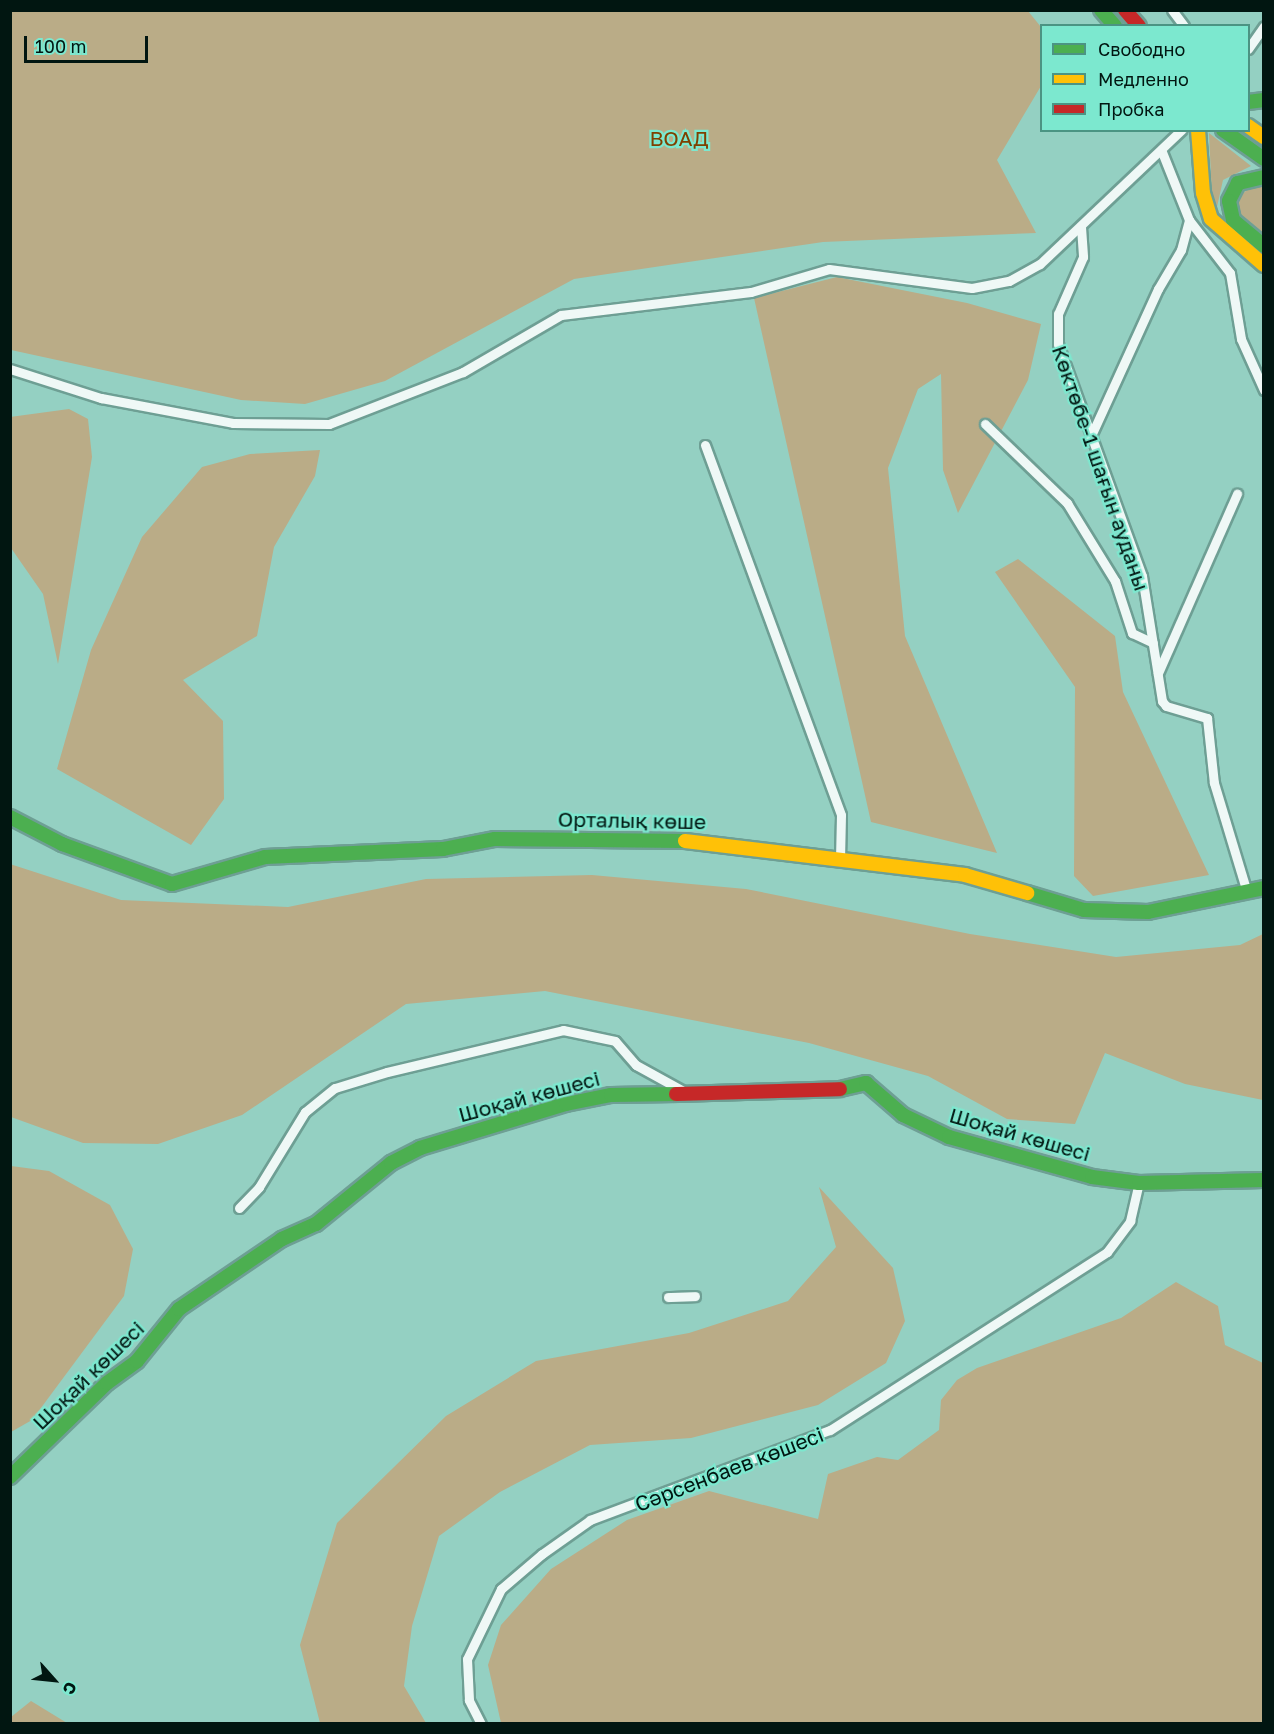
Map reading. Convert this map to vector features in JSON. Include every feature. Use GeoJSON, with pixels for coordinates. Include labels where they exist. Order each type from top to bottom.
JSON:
{"type":"FeatureCollection","features":[{"type":"Feature","properties":{"kind":"street"},"geometry":{"type":"LineString","coordinates":[[1101,10],[1113,24]]}},
{"type":"Feature","properties":{"kind":"street"},"geometry":{"type":"LineString","coordinates":[[1125,10],[1137,24]]}},
{"type":"Feature","properties":{"kind":"street"},"geometry":{"type":"LineString","coordinates":[[1172,10],[1182,24]]}},
{"type":"Feature","properties":{"kind":"street"},"geometry":{"type":"LineString","coordinates":[[1250,46],[1263,26]]}},
{"type":"Feature","properties":{"kind":"street"},"geometry":{"type":"LineString","coordinates":[[1250,127],[1263,137]]}},
{"type":"Feature","properties":{"kind":"street"},"geometry":{"type":"LineString","coordinates":[[10,369],[101,398],[233,423],[329,424],[463,372],[561,315],[751,292],[830,269],[972,288],[1009,281],[1040,264],[1162,152],[1179,132]]}},
{"type":"Feature","properties":{"kind":"street"},"geometry":{"type":"LineString","coordinates":[[1198,132],[1203,194],[1211,219],[1263,264]]}},
{"type":"Feature","properties":{"kind":"street"},"geometry":{"type":"LineString","coordinates":[[1226,132],[1263,159]]}},
{"type":"Feature","properties":{"kind":"street"},"geometry":{"type":"LineString","coordinates":[[1162,152],[1189,220],[1230,273],[1241,339],[1263,390]]}},
{"type":"Feature","properties":{"kind":"street"},"geometry":{"type":"LineString","coordinates":[[1263,177],[1238,183],[1229,201],[1233,219],[1263,246]]}},
{"type":"Feature","properties":{"kind":"street"},"geometry":{"type":"LineString","coordinates":[[1090,438],[1158,289],[1181,250],[1189,220]]}},
{"type":"Feature","properties":{"kind":"street","name":"Көктөбе-1 шағын ауданы"},"geometry":{"type":"LineString","coordinates":[[1081,227],[1083,256],[1056,328],[1090,438],[1142,576],[1158,674],[1166,706],[1206,718],[1214,783],[1247,892]]}},
{"type":"Feature","properties":{"kind":"street"},"geometry":{"type":"LineString","coordinates":[[985,424],[1067,503],[1115,581],[1132,633],[1153,643]]}},
{"type":"Feature","properties":{"kind":"street"},"geometry":{"type":"LineString","coordinates":[[705,446],[841,815],[840,859]]}},
{"type":"Feature","properties":{"kind":"street"},"geometry":{"type":"LineString","coordinates":[[1158,674],[1238,494]]}},
{"type":"Feature","properties":{"kind":"street","name":"Орталық көше"},"geometry":{"type":"LineString","coordinates":[[10,817],[62,844],[172,884],[264,857],[442,849],[495,839],[716,842],[965,875],[1084,910],[1148,912],[1263,888]]}},
{"type":"Feature","properties":{"kind":"street"},"geometry":{"type":"LineString","coordinates":[[239,1208],[259,1187],[305,1112],[335,1088],[363,1078],[563,1030],[615,1041],[636,1065],[687,1093]]}},
{"type":"Feature","properties":{"kind":"street","name":"Шоқай көшесі"},"geometry":{"type":"LineString","coordinates":[[10,1477],[106,1383],[137,1361],[179,1309],[282,1239],[316,1224],[391,1163],[420,1148],[566,1104],[611,1095],[827,1092],[866,1083],[903,1115],[949,1137],[1092,1177],[1139,1183],[1263,1180]]}},
{"type":"Feature","properties":{"kind":"street","name":"Сәрсенбаев көшесі"},"geometry":{"type":"LineString","coordinates":[[481,1724],[470,1700],[467,1659],[501,1589],[542,1554],[590,1520],[830,1430],[1107,1252],[1130,1221],[1139,1183]]}},
{"type":"Feature","properties":{"kind":"street"},"geometry":{"type":"LineString","coordinates":[[668,1297],[695,1296]]}},
{"type":"Feature","properties":{"kind":"green space","name":"ВОАД"},"geometry":{"type":"Polygon","coordinates":[[[11,11],[1028,11],[1040,26],[1040,88],[997,160],[1036,233],[823,242],[574,279],[385,381],[305,404],[241,400],[11,350],[11,11]]]}},
{"type":"Feature","properties":{"kind":"green space"},"geometry":{"type":"Polygon","coordinates":[[[1209,133],[1251,166],[1223,180],[1217,207],[1223,222],[1212,198],[1209,133]]]}},
{"type":"Feature","properties":{"kind":"green space"},"geometry":{"type":"Polygon","coordinates":[[[1254,185],[1263,185],[1263,239],[1242,221],[1237,210],[1239,196],[1254,185]]]}},
{"type":"Feature","properties":{"kind":"green space"},"geometry":{"type":"Polygon","coordinates":[[[837,277],[967,303],[1041,324],[1028,380],[958,513],[943,470],[941,374],[918,389],[888,468],[905,636],[997,853],[871,822],[754,298],[837,277]]]}},
{"type":"Feature","properties":{"kind":"green space"},"geometry":{"type":"Polygon","coordinates":[[[69,409],[88,419],[92,457],[58,664],[43,594],[11,548],[10,417],[69,409]]]}},
{"type":"Feature","properties":{"kind":"green space"},"geometry":{"type":"Polygon","coordinates":[[[320,450],[315,476],[274,547],[257,636],[183,680],[223,721],[224,799],[191,845],[57,769],[91,650],[142,537],[202,467],[250,454],[320,450]]]}},
{"type":"Feature","properties":{"kind":"green space"},"geometry":{"type":"Polygon","coordinates":[[[1018,559],[1115,636],[1123,692],[1209,875],[1093,896],[1074,876],[1075,687],[995,572],[1018,559]]]}},
{"type":"Feature","properties":{"kind":"green space"},"geometry":{"type":"Polygon","coordinates":[[[10,864],[121,900],[288,907],[426,879],[592,875],[746,889],[970,934],[1116,957],[1240,945],[1263,934],[1263,1100],[1185,1084],[1105,1053],[1075,1124],[1007,1119],[928,1076],[809,1043],[545,991],[406,1004],[242,1115],[158,1144],[83,1143],[11,1117],[10,864]]]}},
{"type":"Feature","properties":{"kind":"green space"},"geometry":{"type":"Polygon","coordinates":[[[11,1166],[49,1171],[110,1205],[133,1249],[124,1296],[32,1420],[11,1432],[11,1166]]]}},
{"type":"Feature","properties":{"kind":"green space"},"geometry":{"type":"Polygon","coordinates":[[[819,1187],[893,1268],[905,1321],[886,1363],[818,1405],[691,1438],[590,1445],[500,1492],[439,1536],[412,1626],[404,1686],[426,1723],[320,1723],[300,1645],[337,1523],[446,1416],[536,1361],[689,1333],[788,1301],[836,1247],[819,1187]]]}},
{"type":"Feature","properties":{"kind":"green space"},"geometry":{"type":"Polygon","coordinates":[[[1176,1282],[1218,1306],[1225,1345],[1263,1363],[1263,1723],[501,1723],[488,1665],[501,1625],[551,1569],[627,1520],[709,1491],[818,1519],[828,1474],[877,1457],[898,1460],[939,1430],[941,1400],[957,1380],[977,1368],[1121,1318],[1176,1282]]]}},
{"type":"Feature","properties":{"kind":"green space"},"geometry":{"type":"Polygon","coordinates":[[[31,1701],[67,1723],[11,1723],[11,1717],[31,1701]]]}},
{"type":"Feature","properties":{"kind":"traffic: fast"},"geometry":{"type":"LineString","coordinates":[[1101,10],[1113,24]]}},
{"type":"Feature","properties":{"kind":"traffic: fast"},"geometry":{"type":"LineString","coordinates":[[1250,102],[1264,100]]}},
{"type":"Feature","properties":{"kind":"traffic: fast"},"geometry":{"type":"LineString","coordinates":[[1226,132],[1264,159]]}},
{"type":"Feature","properties":{"kind":"traffic: fast"},"geometry":{"type":"LineString","coordinates":[[1264,177],[1238,183],[1229,201],[1233,220],[1264,246]]}},
{"type":"Feature","properties":{"kind":"traffic: fast"},"geometry":{"type":"LineString","coordinates":[[10,817],[62,844],[172,884],[265,857],[443,849],[495,839],[685,841]]}},
{"type":"Feature","properties":{"kind":"traffic: fast"},"geometry":{"type":"LineString","coordinates":[[1027,893],[1084,910],[1148,912],[1264,888]]}},
{"type":"Feature","properties":{"kind":"traffic: fast"},"geometry":{"type":"LineString","coordinates":[[840,1089],[866,1083],[903,1115],[949,1137],[1092,1177],[1139,1183],[1264,1180]]}},
{"type":"Feature","properties":{"kind":"traffic: fast"},"geometry":{"type":"LineString","coordinates":[[10,1477],[107,1383],[137,1361],[179,1309],[282,1239],[316,1224],[391,1163],[420,1148],[566,1104],[611,1095],[676,1094]]}},
{"type":"Feature","properties":{"kind":"traffic: slow"},"geometry":{"type":"LineString","coordinates":[[1250,127],[1264,137]]}},
{"type":"Feature","properties":{"kind":"traffic: slow"},"geometry":{"type":"LineString","coordinates":[[1198,132],[1203,193],[1211,219],[1264,265]]}},
{"type":"Feature","properties":{"kind":"traffic: slow"},"geometry":{"type":"LineString","coordinates":[[685,841],[965,875],[1027,893]]}},
{"type":"Feature","properties":{"kind":"traffic: jam"},"geometry":{"type":"LineString","coordinates":[[1125,10],[1137,24]]}},
{"type":"Feature","properties":{"kind":"traffic: jam"},"geometry":{"type":"LineString","coordinates":[[676,1094],[840,1089]]}}]}
